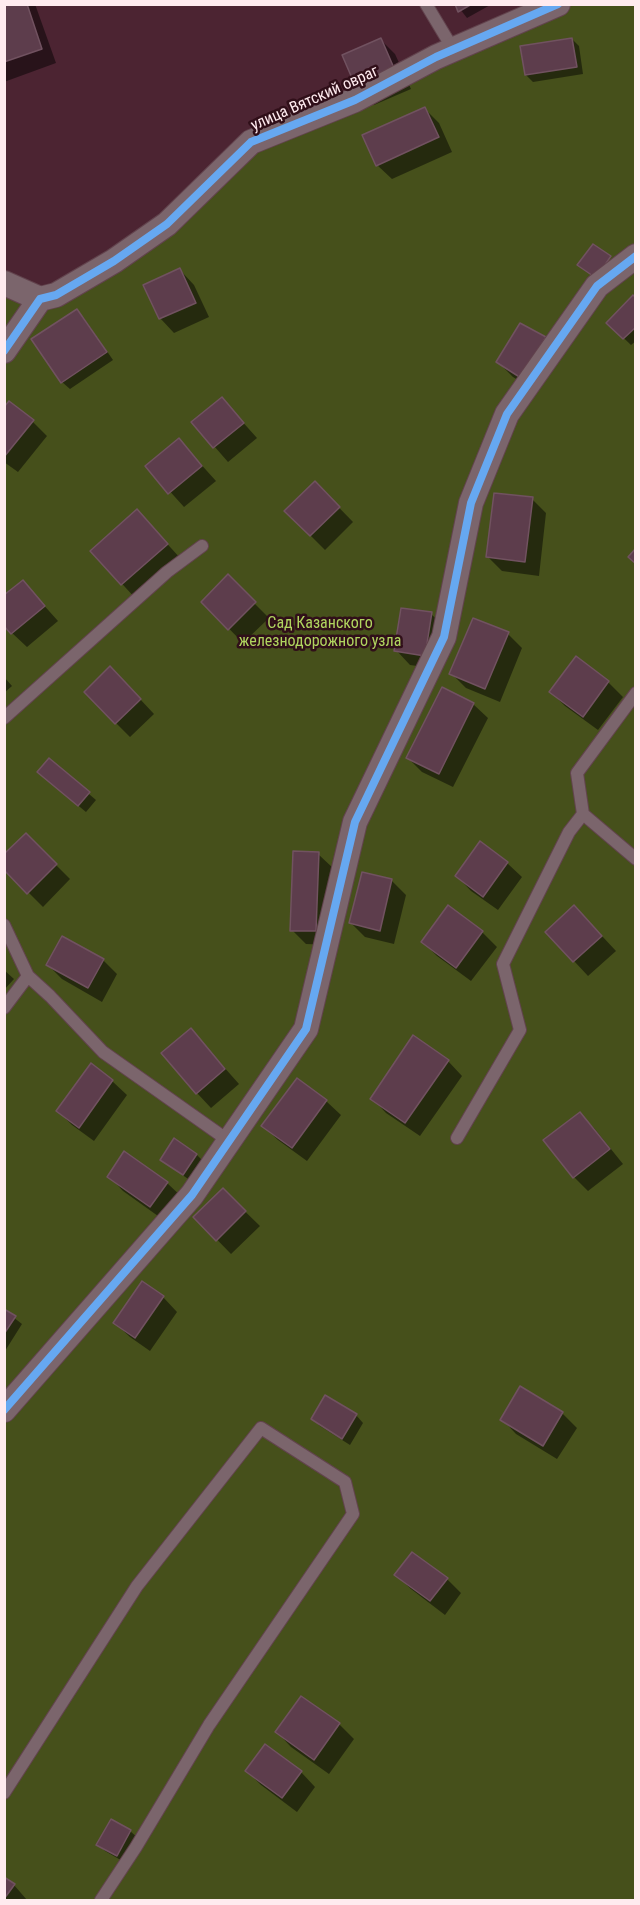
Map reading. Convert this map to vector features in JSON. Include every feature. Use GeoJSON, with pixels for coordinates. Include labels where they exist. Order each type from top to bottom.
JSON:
{"type":"FeatureCollection","features":[{"type":"Feature","properties":{"kind":"street","name":"улица Вятский овраг"},"geometry":{"type":"LineString","coordinates":[[40,299],[56,295],[114,261],[167,224],[251,142],[355,100],[453,49],[558,4]]}},
{"type":"Feature","properties":{"kind":"street"},"geometry":{"type":"LineString","coordinates":[[4,1410],[192,1195],[306,1029],[355,822],[444,638],[471,503],[507,414],[597,285],[636,256]]}},
{"type":"Feature","properties":{"kind":"street"},"geometry":{"type":"LineString","coordinates":[[4,283],[40,299],[4,351]]}},
{"type":"Feature","properties":{"kind":"lane"},"geometry":{"type":"LineString","coordinates":[[426,4],[453,49]]}},
{"type":"Feature","properties":{"kind":"lane"},"geometry":{"type":"LineString","coordinates":[[4,718],[167,572],[201,546]]}},
{"type":"Feature","properties":{"kind":"lane"},"geometry":{"type":"LineString","coordinates":[[636,693],[577,773],[583,814],[636,859]]}},
{"type":"Feature","properties":{"kind":"lane"},"geometry":{"type":"LineString","coordinates":[[457,1138],[520,1030],[503,964],[569,832],[583,814]]}},
{"type":"Feature","properties":{"kind":"lane"},"geometry":{"type":"LineString","coordinates":[[4,925],[28,976],[103,1052],[229,1141]]}},
{"type":"Feature","properties":{"kind":"lane"},"geometry":{"type":"LineString","coordinates":[[4,1008],[28,976]]}},
{"type":"Feature","properties":{"kind":"lane"},"geometry":{"type":"LineString","coordinates":[[4,1793],[137,1586],[261,1428],[345,1482],[353,1515],[209,1725],[136,1847],[101,1900]]}},
{"type":"Feature","properties":{"kind":"green space","name":"Сад Казанского железнодорожного узла"},"geometry":{"type":"Polygon","coordinates":[[[558,5],[635,5],[635,1900],[5,1900],[4,274],[57,295],[114,261],[251,142],[558,5]]]}},
{"type":"Feature","properties":{"kind":"building"},"geometry":{"type":"Polygon","coordinates":[[[4,4],[27,4],[42,49],[4,62],[4,4]]]}},
{"type":"Feature","properties":{"kind":"building"},"geometry":{"type":"Polygon","coordinates":[[[455,4],[472,4],[458,12],[455,4]]]}},
{"type":"Feature","properties":{"kind":"building"},"geometry":{"type":"Polygon","coordinates":[[[381,38],[397,75],[358,92],[342,55],[381,38]]]}},
{"type":"Feature","properties":{"kind":"building"},"geometry":{"type":"Polygon","coordinates":[[[572,38],[577,67],[525,75],[520,46],[572,38]]]}},
{"type":"Feature","properties":{"kind":"building"},"geometry":{"type":"Polygon","coordinates":[[[425,107],[439,137],[376,166],[362,135],[425,107]]]}},
{"type":"Feature","properties":{"kind":"building"},"geometry":{"type":"Polygon","coordinates":[[[593,244],[611,256],[596,278],[577,265],[593,244]]]}},
{"type":"Feature","properties":{"kind":"building"},"geometry":{"type":"Polygon","coordinates":[[[180,268],[196,303],[159,319],[143,285],[180,268]]]}},
{"type":"Feature","properties":{"kind":"building"},"geometry":{"type":"Polygon","coordinates":[[[633,295],[636,298],[636,327],[623,339],[606,323],[633,295]]]}},
{"type":"Feature","properties":{"kind":"building"},"geometry":{"type":"Polygon","coordinates":[[[77,309],[107,352],[61,383],[31,339],[77,309]]]}},
{"type":"Feature","properties":{"kind":"building"},"geometry":{"type":"Polygon","coordinates":[[[520,323],[546,337],[521,378],[496,362],[520,323]]]}},
{"type":"Feature","properties":{"kind":"building"},"geometry":{"type":"Polygon","coordinates":[[[222,397],[244,423],[213,448],[191,422],[222,397]]]}},
{"type":"Feature","properties":{"kind":"building"},"geometry":{"type":"Polygon","coordinates":[[[9,401],[34,420],[4,457],[4,407],[9,401]]]}},
{"type":"Feature","properties":{"kind":"building"},"geometry":{"type":"Polygon","coordinates":[[[179,438],[202,466],[168,494],[145,466],[179,438]]]}},
{"type":"Feature","properties":{"kind":"building"},"geometry":{"type":"Polygon","coordinates":[[[315,481],[340,507],[310,536],[284,511],[315,481]]]}},
{"type":"Feature","properties":{"kind":"building"},"geometry":{"type":"Polygon","coordinates":[[[494,493],[533,497],[525,562],[486,557],[494,493]]]}},
{"type":"Feature","properties":{"kind":"building"},"geometry":{"type":"Polygon","coordinates":[[[137,509],[168,544],[121,585],[90,551],[137,509]]]}},
{"type":"Feature","properties":{"kind":"building"},"geometry":{"type":"Polygon","coordinates":[[[636,548],[636,564],[628,557],[636,548]]]}},
{"type":"Feature","properties":{"kind":"building"},"geometry":{"type":"Polygon","coordinates":[[[228,574],[256,602],[228,630],[201,602],[228,574]]]}},
{"type":"Feature","properties":{"kind":"building"},"geometry":{"type":"Polygon","coordinates":[[[23,580],[45,606],[11,634],[4,626],[4,595],[23,580]]]}},
{"type":"Feature","properties":{"kind":"building"},"geometry":{"type":"Polygon","coordinates":[[[401,608],[432,612],[425,656],[394,651],[401,608]]]}},
{"type":"Feature","properties":{"kind":"building"},"geometry":{"type":"Polygon","coordinates":[[[473,618],[509,632],[485,689],[449,674],[473,618]]]}},
{"type":"Feature","properties":{"kind":"building"},"geometry":{"type":"Polygon","coordinates":[[[576,656],[609,681],[583,717],[549,692],[576,656]]]}},
{"type":"Feature","properties":{"kind":"building"},"geometry":{"type":"Polygon","coordinates":[[[110,666],[141,699],[115,724],[84,692],[110,666]]]}},
{"type":"Feature","properties":{"kind":"building"},"geometry":{"type":"Polygon","coordinates":[[[442,687],[474,703],[439,774],[406,758],[442,687]]]}},
{"type":"Feature","properties":{"kind":"building"},"geometry":{"type":"Polygon","coordinates":[[[49,758],[90,792],[78,806],[37,772],[49,758]]]}},
{"type":"Feature","properties":{"kind":"building"},"geometry":{"type":"Polygon","coordinates":[[[26,833],[57,864],[27,894],[4,870],[4,854],[26,833]]]}},
{"type":"Feature","properties":{"kind":"building"},"geometry":{"type":"Polygon","coordinates":[[[480,841],[508,862],[483,897],[455,876],[480,841]]]}},
{"type":"Feature","properties":{"kind":"building"},"geometry":{"type":"Polygon","coordinates":[[[293,851],[319,852],[316,931],[290,931],[293,851]]]}},
{"type":"Feature","properties":{"kind":"building"},"geometry":{"type":"Polygon","coordinates":[[[362,872],[392,879],[380,931],[349,923],[362,872]]]}},
{"type":"Feature","properties":{"kind":"building"},"geometry":{"type":"Polygon","coordinates":[[[448,905],[483,931],[456,968],[421,942],[448,905]]]}},
{"type":"Feature","properties":{"kind":"building"},"geometry":{"type":"Polygon","coordinates":[[[574,905],[602,936],[573,962],[545,932],[574,905]]]}},
{"type":"Feature","properties":{"kind":"building"},"geometry":{"type":"Polygon","coordinates":[[[62,936],[104,959],[88,988],[46,965],[62,936]]]}},
{"type":"Feature","properties":{"kind":"building"},"geometry":{"type":"Polygon","coordinates":[[[191,1028],[225,1069],[196,1094],[161,1053],[191,1028]]]}},
{"type":"Feature","properties":{"kind":"building"},"geometry":{"type":"Polygon","coordinates":[[[413,1035],[449,1060],[405,1123],[370,1099],[413,1035]]]}},
{"type":"Feature","properties":{"kind":"building"},"geometry":{"type":"Polygon","coordinates":[[[91,1063],[113,1080],[79,1128],[56,1111],[91,1063]]]}},
{"type":"Feature","properties":{"kind":"building"},"geometry":{"type":"Polygon","coordinates":[[[297,1078],[327,1100],[292,1148],[261,1126],[297,1078]]]}},
{"type":"Feature","properties":{"kind":"building"},"geometry":{"type":"Polygon","coordinates":[[[580,1112],[610,1149],[573,1178],[543,1140],[580,1112]]]}},
{"type":"Feature","properties":{"kind":"building"},"geometry":{"type":"Polygon","coordinates":[[[174,1138],[197,1154],[183,1175],[160,1160],[174,1138]]]}},
{"type":"Feature","properties":{"kind":"building"},"geometry":{"type":"Polygon","coordinates":[[[124,1151],[168,1182],[150,1207],[107,1177],[124,1151]]]}},
{"type":"Feature","properties":{"kind":"building"},"geometry":{"type":"Polygon","coordinates":[[[223,1188],[246,1211],[216,1241],[193,1217],[223,1188]]]}},
{"type":"Feature","properties":{"kind":"building"},"geometry":{"type":"Polygon","coordinates":[[[142,1281],[164,1296],[135,1338],[113,1323],[142,1281]]]}},
{"type":"Feature","properties":{"kind":"building"},"geometry":{"type":"Polygon","coordinates":[[[4,1309],[16,1316],[4,1334],[4,1309]]]}},
{"type":"Feature","properties":{"kind":"building"},"geometry":{"type":"Polygon","coordinates":[[[520,1386],[563,1412],[543,1446],[500,1420],[520,1386]]]}},
{"type":"Feature","properties":{"kind":"building"},"geometry":{"type":"Polygon","coordinates":[[[325,1395],[357,1414],[342,1439],[311,1419],[325,1395]]]}},
{"type":"Feature","properties":{"kind":"building"},"geometry":{"type":"Polygon","coordinates":[[[412,1552],[448,1578],[430,1601],[394,1575],[412,1552]]]}},
{"type":"Feature","properties":{"kind":"building"},"geometry":{"type":"Polygon","coordinates":[[[301,1696],[340,1723],[314,1760],[275,1732],[301,1696]]]}},
{"type":"Feature","properties":{"kind":"building"},"geometry":{"type":"Polygon","coordinates":[[[265,1744],[302,1771],[282,1798],[245,1771],[265,1744]]]}},
{"type":"Feature","properties":{"kind":"building"},"geometry":{"type":"Polygon","coordinates":[[[111,1819],[131,1830],[117,1856],[96,1845],[111,1819]]]}},
{"type":"Feature","properties":{"kind":"building"},"geometry":{"type":"Polygon","coordinates":[[[4,1877],[15,1884],[4,1899],[4,1877]]]}},
{"type":"Feature","properties":{"kind":"cycle path"},"geometry":{"type":"LineString","coordinates":[[4,351],[40,299],[56,295],[114,261],[167,224],[251,142],[355,100],[436,57],[558,4]]}},
{"type":"Feature","properties":{"kind":"cycle path"},"geometry":{"type":"LineString","coordinates":[[4,1410],[192,1195],[306,1029],[355,822],[444,637],[471,503],[507,414],[597,286],[636,256]]}}]}
